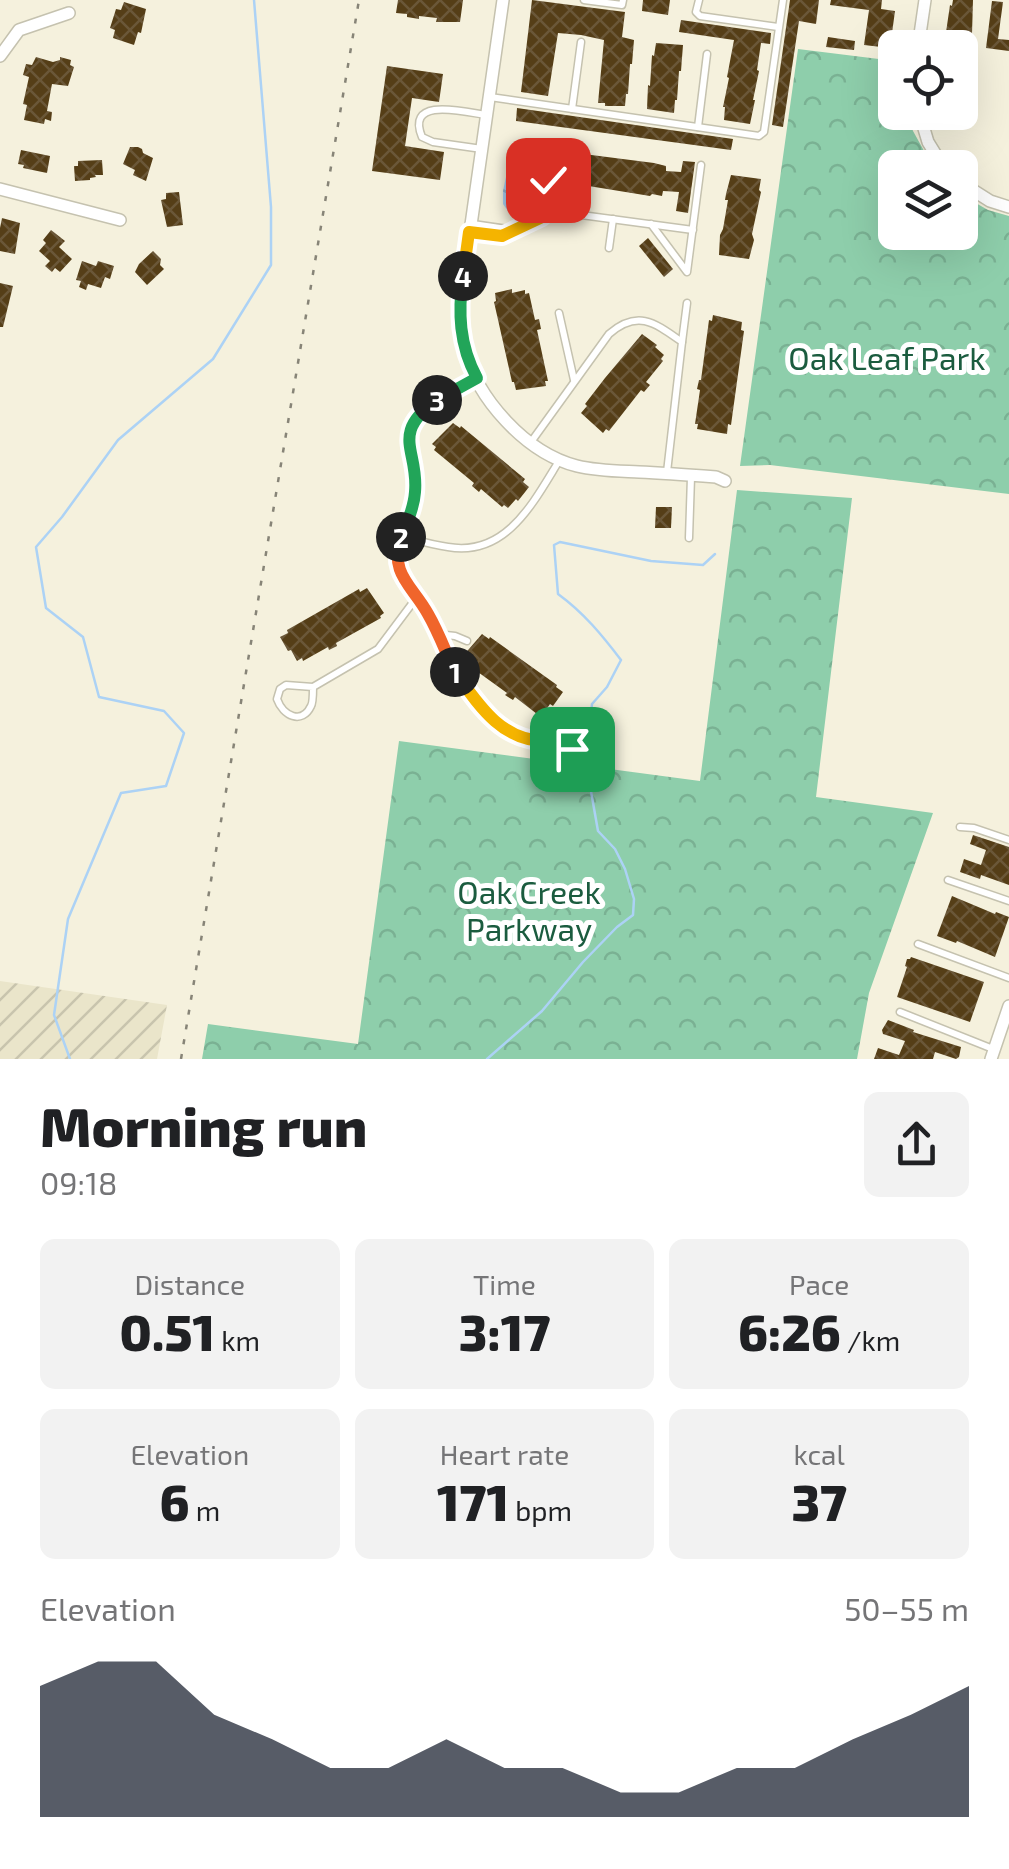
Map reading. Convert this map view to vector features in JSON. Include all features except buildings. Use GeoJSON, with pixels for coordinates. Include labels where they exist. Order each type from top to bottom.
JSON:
{"type":"FeatureCollection","features":[{"type":"Feature","properties":{"kind":"street"},"geometry":{"type":"LineString","coordinates":[[503,0],[460,302],[464,348],[477,378],[505,419],[530,443],[560,460],[588,468],[716,477],[725,481]]}},
{"type":"Feature","properties":{"kind":"street"},"geometry":{"type":"LineString","coordinates":[[921,30],[925,0]]}},
{"type":"Feature","properties":{"kind":"street"},"geometry":{"type":"LineString","coordinates":[[0,56],[19,30],[70,14]]}},
{"type":"Feature","properties":{"kind":"street"},"geometry":{"type":"LineString","coordinates":[[0,189],[120,220]]}},
{"type":"Feature","properties":{"kind":"street"},"geometry":{"type":"LineString","coordinates":[[978,193],[1009,206]]}},
{"type":"Feature","properties":{"kind":"street"},"geometry":{"type":"LineString","coordinates":[[992,1054],[1008,1009]]}},
{"type":"Feature","properties":{"kind":"lane"},"geometry":{"type":"LineString","coordinates":[[585,0],[622,5],[623,0]]}},
{"type":"Feature","properties":{"kind":"lane"},"geometry":{"type":"LineString","coordinates":[[698,0],[696,12],[700,16],[778,27]]}},
{"type":"Feature","properties":{"kind":"lane"},"geometry":{"type":"LineString","coordinates":[[490,97],[758,136],[764,132],[782,0]]}},
{"type":"Feature","properties":{"kind":"lane"},"geometry":{"type":"LineString","coordinates":[[572,109],[581,42]]}},
{"type":"Feature","properties":{"kind":"lane"},"geometry":{"type":"LineString","coordinates":[[698,128],[707,54]]}},
{"type":"Feature","properties":{"kind":"lane"},"geometry":{"type":"LineString","coordinates":[[482,149],[432,142],[422,137],[418,128],[420,117],[428,110],[487,116]]}},
{"type":"Feature","properties":{"kind":"lane"},"geometry":{"type":"LineString","coordinates":[[652,224],[687,272],[701,165]]}},
{"type":"Feature","properties":{"kind":"lane"},"geometry":{"type":"LineString","coordinates":[[542,217],[548,180]]}},
{"type":"Feature","properties":{"kind":"lane"},"geometry":{"type":"LineString","coordinates":[[470,227],[516,231],[558,212],[693,230]]}},
{"type":"Feature","properties":{"kind":"lane"},"geometry":{"type":"LineString","coordinates":[[609,248],[613,219]]}},
{"type":"Feature","properties":{"kind":"lane"},"geometry":{"type":"LineString","coordinates":[[667,474],[687,303]]}},
{"type":"Feature","properties":{"kind":"lane"},"geometry":{"type":"LineString","coordinates":[[559,313],[574,382]]}},
{"type":"Feature","properties":{"kind":"lane"},"geometry":{"type":"LineString","coordinates":[[530,443],[619,325],[630,320],[656,323],[682,342]]}},
{"type":"Feature","properties":{"kind":"lane"},"geometry":{"type":"LineString","coordinates":[[477,378],[429,406],[410,431],[408,448],[416,494],[396,558],[400,574],[428,614],[454,670],[492,720],[533,741],[545,741],[557,752],[572,749],[579,732],[571,721],[556,719],[547,726],[545,741]]}},
{"type":"Feature","properties":{"kind":"lane"},"geometry":{"type":"LineString","coordinates":[[401,536],[448,548],[491,544],[530,507],[560,460]]}},
{"type":"Feature","properties":{"kind":"lane"},"geometry":{"type":"LineString","coordinates":[[689,538],[691,475]]}},
{"type":"Feature","properties":{"kind":"lane"},"geometry":{"type":"LineString","coordinates":[[313,687],[312,706],[303,714],[294,716],[282,710],[277,698],[280,689],[293,684],[313,687],[378,649],[416,598]]}},
{"type":"Feature","properties":{"kind":"lane"},"geometry":{"type":"LineString","coordinates":[[438,634],[467,641]]}},
{"type":"Feature","properties":{"kind":"lane"},"geometry":{"type":"LineString","coordinates":[[960,827],[1009,840]]}},
{"type":"Feature","properties":{"kind":"lane"},"geometry":{"type":"LineString","coordinates":[[948,880],[1009,901]]}},
{"type":"Feature","properties":{"kind":"lane"},"geometry":{"type":"LineString","coordinates":[[918,944],[1009,978]]}},
{"type":"Feature","properties":{"kind":"lane"},"geometry":{"type":"LineString","coordinates":[[900,1012],[992,1054]]}},
{"type":"Feature","properties":{"kind":"shaded area"},"geometry":{"type":"Polygon","coordinates":[[[0,981],[167,1005],[157,1059],[0,1059],[0,981]]]}},
{"type":"Feature","properties":{"kind":"green space","name":"Oak Leaf Park"},"geometry":{"type":"Polygon","coordinates":[[[798,49],[878,59],[878,130],[913,130],[924,150],[878,150],[878,250],[978,250],[978,204],[1009,216],[1009,494],[770,465],[740,466],[798,49]]]}},
{"type":"Feature","properties":{"kind":"green space","name":"Oak Creek Parkway"},"geometry":{"type":"Polygon","coordinates":[[[737,490],[852,498],[816,797],[933,813],[869,993],[857,1059],[202,1059],[208,1024],[358,1044],[399,741],[700,781],[737,490]]]}},
{"type":"Feature","properties":{"kind":"water"},"geometry":{"type":"Polygon","coordinates":[[[524,145],[537,148],[530,195],[518,211],[508,211],[503,204],[503,191],[511,153],[524,145]]]}},
{"type":"Feature","properties":{"kind":"waterway"},"geometry":{"type":"LineString","coordinates":[[70,1059],[54,1015],[68,919],[121,793],[166,786],[184,733],[164,711],[99,697],[83,637],[46,608],[36,547],[118,440],[213,359],[271,265],[271,207],[254,0]]}},
{"type":"Feature","properties":{"kind":"waterway"},"geometry":{"type":"LineString","coordinates":[[487,1059],[542,1011],[583,962],[633,915],[634,899],[625,869],[615,849],[598,831],[589,780],[591,763],[599,749],[592,742],[592,704],[607,687],[621,660],[592,625],[558,594],[554,545],[560,542],[651,561],[703,565],[715,554]]}},
{"type":"Feature","properties":{"kind":"railway"},"geometry":{"type":"LineString","coordinates":[[181,1059],[359,0]]}},
{"type":"Feature","properties":{"kind":"route"},"geometry":{"type":"LineString","coordinates":[[548,180],[542,217],[502,236],[469,232],[460,325],[464,348],[477,378],[429,406],[410,431],[408,448],[416,494],[396,558],[400,574],[428,614],[454,670],[478,705],[500,727],[533,741],[545,741],[557,752],[572,749]]}}]}
